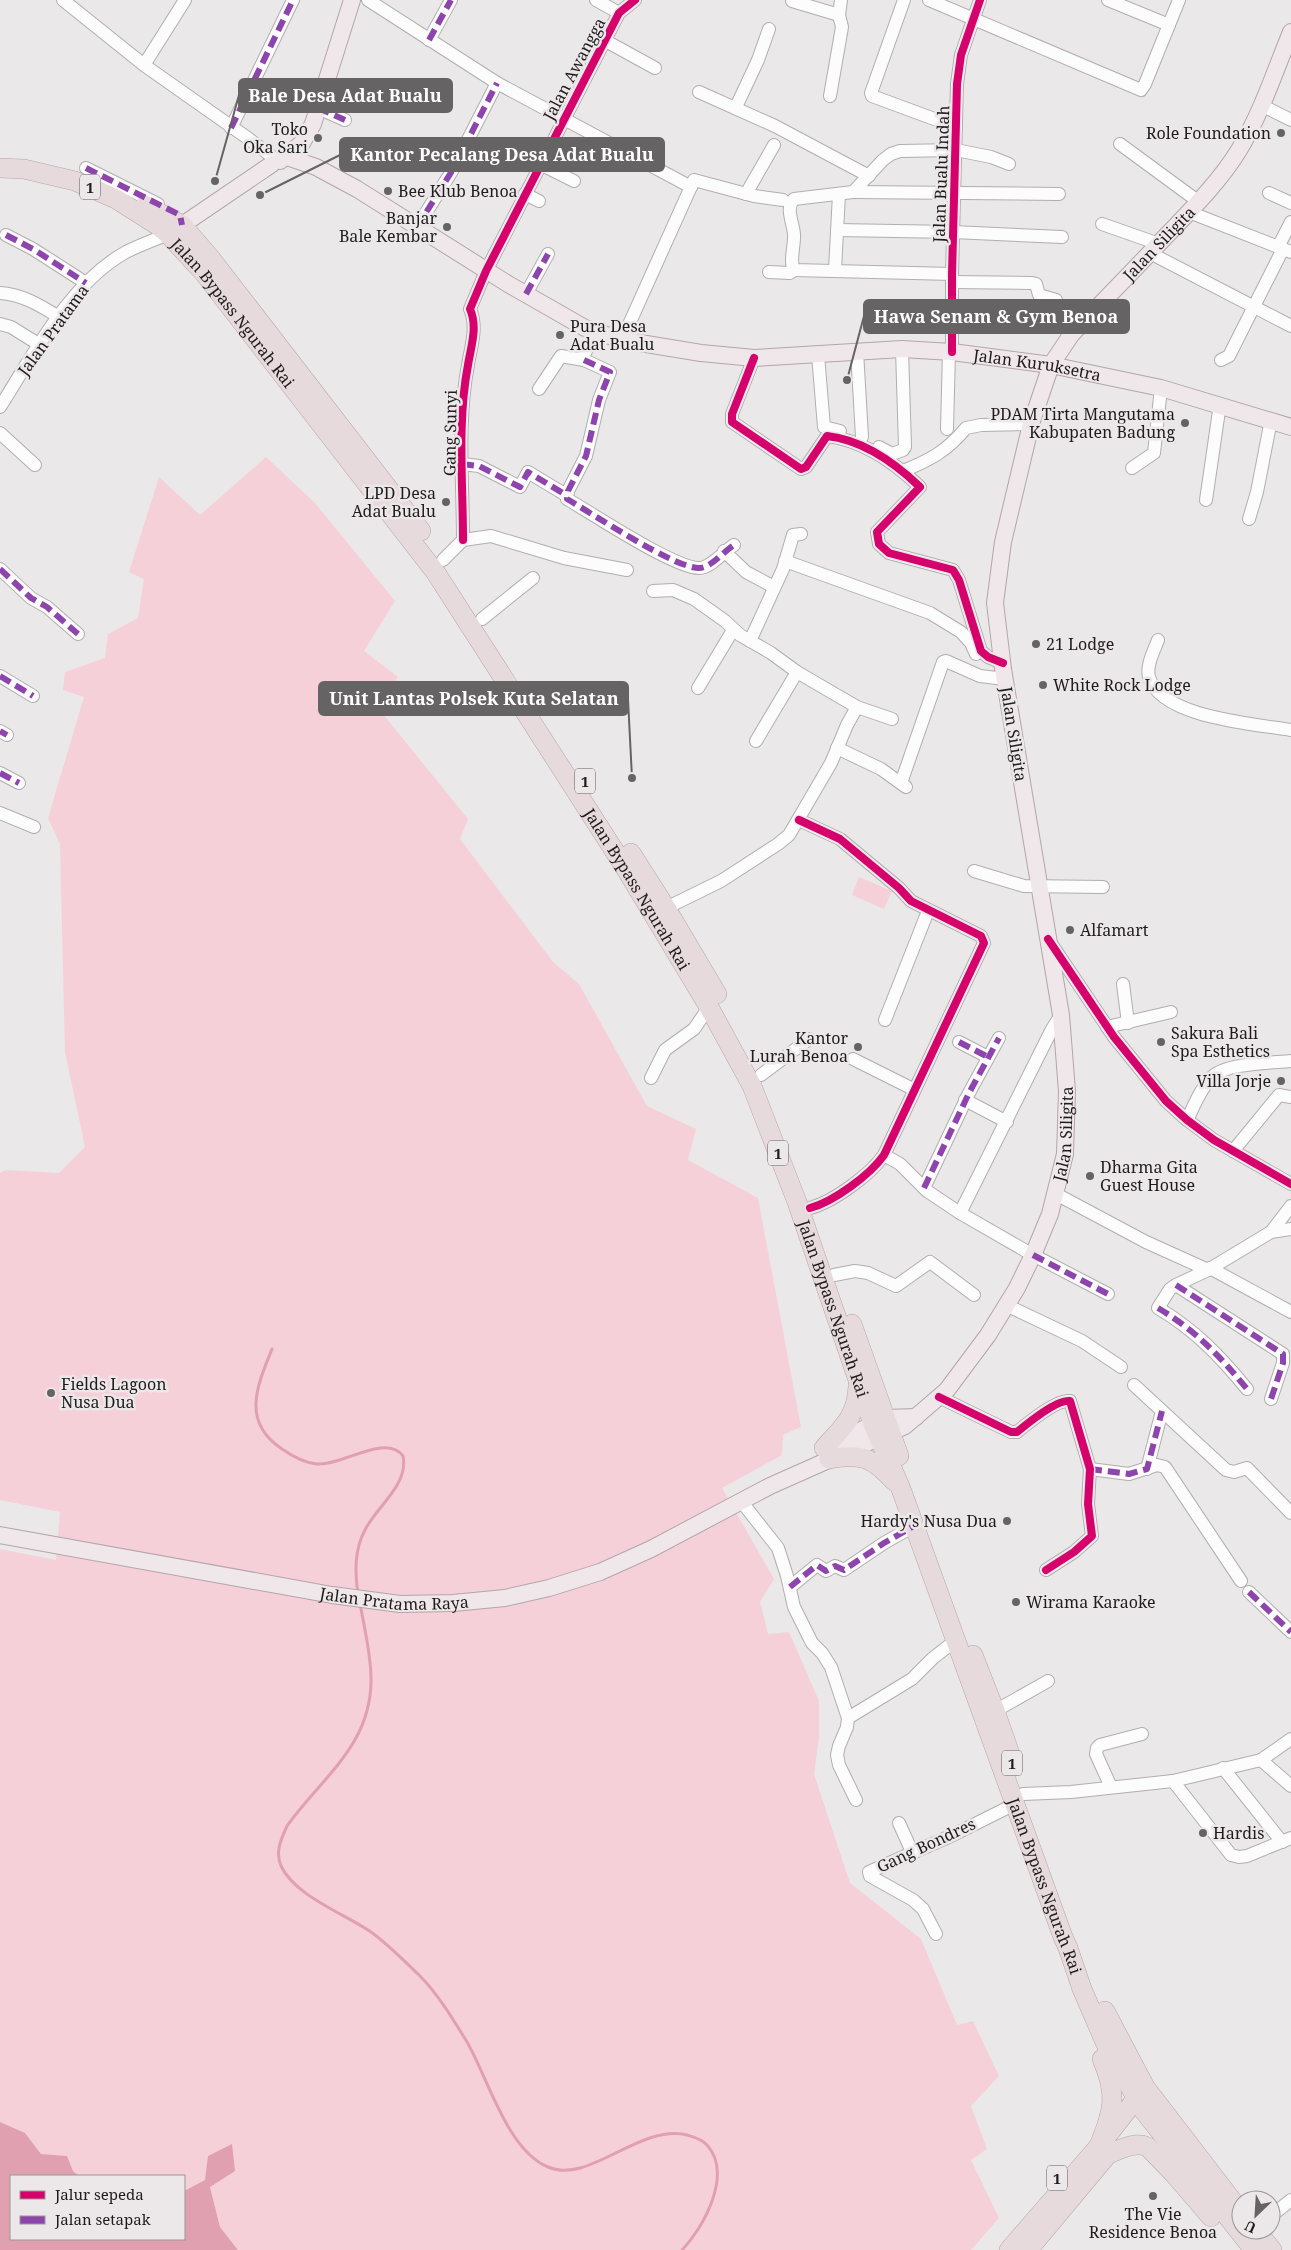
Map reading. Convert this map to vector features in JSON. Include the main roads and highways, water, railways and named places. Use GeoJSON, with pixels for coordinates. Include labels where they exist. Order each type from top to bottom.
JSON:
{"type":"FeatureCollection","features":[{"type":"Feature","properties":{"kind":"highway","name":"1"},"geometry":{"type":"LineString","coordinates":[[0,161],[13,161],[76,172],[158,211],[175,229]]}},
{"type":"Feature","properties":{"kind":"highway","name":"1"},"geometry":{"type":"LineString","coordinates":[[0,168],[24,170],[75,180],[116,199],[157,224],[175,229]]}},
{"type":"Feature","properties":{"kind":"highway","name":"Jalan Bypass Ngurah Rai"},"geometry":{"type":"LineString","coordinates":[[175,229],[204,273],[358,461],[443,560],[666,908],[720,1001],[760,1076],[810,1208],[834,1275],[901,1489],[955,1641],[1024,1798],[1062,1937],[1068,1948],[1082,1989],[1108,2049],[1254,2250]]}},
{"type":"Feature","properties":{"kind":"highway","name":"Jalan Bypass Ngurah Rai"},"geometry":{"type":"LineString","coordinates":[[358,461],[436,573],[626,869],[709,1006],[752,1086],[797,1202],[858,1381],[882,1428],[996,1710],[1024,1798],[1090,1980],[1145,2100],[1231,2200]]}},
{"type":"Feature","properties":{"kind":"highway"},"geometry":{"type":"LineString","coordinates":[[858,1381],[856,1408],[827,1454],[865,1458],[880,1465],[901,1489]]}},
{"type":"Feature","properties":{"kind":"highway","name":"1"},"geometry":{"type":"LineString","coordinates":[[1062,1937],[1063,1950],[1073,1992],[1111,2080],[1113,2100],[1104,2150]]}},
{"type":"Feature","properties":{"kind":"highway","name":"1"},"geometry":{"type":"LineString","coordinates":[[994,2250],[1084,2147],[1099,2128],[1113,2100]]}},
{"type":"Feature","properties":{"kind":"highway","name":"1"},"geometry":{"type":"LineString","coordinates":[[1009,2250],[1051,2211],[1145,2100]]}},
{"type":"Feature","properties":{"kind":"highway","name":"1"},"geometry":{"type":"LineString","coordinates":[[1104,2150],[1130,2145],[1143,2145],[1159,2158],[1244,2250]]}},
{"type":"Feature","properties":{"kind":"highway","name":"1"},"geometry":{"type":"LineString","coordinates":[[1042,2250],[1116,2162],[1126,2156],[1138,2153],[1159,2158]]}},
{"type":"Feature","properties":{"kind":"highway","name":"1"},"geometry":{"type":"LineString","coordinates":[[994,2250],[1051,2211]]}},
{"type":"Feature","properties":{"kind":"highway","name":"1"},"geometry":{"type":"LineString","coordinates":[[1028,2250],[1051,2211]]}},
{"type":"Feature","properties":{"kind":"highway","name":"1"},"geometry":{"type":"LineString","coordinates":[[1035,2250],[1051,2211]]}},
{"type":"Feature","properties":{"kind":"highway"},"geometry":{"type":"LineString","coordinates":[[1264,2240],[1272,2250]]}},
{"type":"Feature","properties":{"kind":"main road"},"geometry":{"type":"LineString","coordinates":[[175,229],[302,143],[318,108],[352,0]]}},
{"type":"Feature","properties":{"kind":"main road","name":"Jalan Siligita"},"geometry":{"type":"LineString","coordinates":[[882,1428],[905,1426],[939,1397],[971,1360],[1006,1305],[1043,1235],[1056,1194],[1065,1154],[1066,1091],[1061,1016],[1003,670],[995,603],[1012,499],[1031,424],[1051,365],[1071,335],[1214,185],[1239,150],[1261,104],[1291,32]]}},
{"type":"Feature","properties":{"kind":"main road","name":"Jalan Kuruksetra"},"geometry":{"type":"LineString","coordinates":[[278,161],[316,167],[357,189],[486,271],[585,328],[622,340],[701,353],[754,358],[902,349],[950,352],[1051,365],[1161,388],[1220,404],[1291,427]]}},
{"type":"Feature","properties":{"kind":"main road","name":"Jalan Pratama Raya"},"geometry":{"type":"LineString","coordinates":[[0,1535],[370,1601],[400,1604],[453,1603],[505,1598],[549,1588],[600,1572],[650,1549],[827,1454],[882,1428]]}},
{"type":"Feature","properties":{"kind":"waterway"},"geometry":{"type":"LineString","coordinates":[[272,1349],[261,1376],[256,1403],[257,1415],[261,1427],[269,1438],[282,1449],[298,1459],[317,1464],[339,1460],[375,1449],[386,1448],[395,1450],[403,1456],[404,1467],[397,1486],[370,1521],[361,1538],[356,1570],[358,1594]]}},
{"type":"Feature","properties":{"kind":"waterway"},"geometry":{"type":"LineString","coordinates":[[360,1603],[371,1669],[369,1702],[363,1722],[354,1741],[342,1759],[287,1826],[279,1851],[281,1866],[288,1877],[309,1895],[371,1932],[390,1947],[433,1990],[467,2042],[510,2129],[521,2145],[534,2158],[548,2167],[564,2170],[580,2168],[598,2162],[651,2137],[669,2134],[687,2135],[698,2138],[705,2143],[714,2157],[717,2170],[716,2185],[712,2200],[699,2228],[682,2250]]}},
{"type":"Feature","properties":{"kind":"place","name":"Role Foundation"},"geometry":{"type":"Point","coordinates":[1281,133]}},
{"type":"Feature","properties":{"kind":"place","name":"Toko Oka Sari"},"geometry":{"type":"Point","coordinates":[318,138]}},
{"type":"Feature","properties":{"kind":"place","name":"Bale Desa Adat Bualu"},"geometry":{"type":"Point","coordinates":[215,181]}},
{"type":"Feature","properties":{"kind":"place","name":"Bee Klub Benoa"},"geometry":{"type":"Point","coordinates":[388,191]}},
{"type":"Feature","properties":{"kind":"place","name":"Kantor Pecalang Desa Adat Bualu"},"geometry":{"type":"Point","coordinates":[260,195]}},
{"type":"Feature","properties":{"kind":"place","name":"Banjar Bale Kembar"},"geometry":{"type":"Point","coordinates":[447,227]}},
{"type":"Feature","properties":{"kind":"place","name":"Pura Desa Adat Bualu"},"geometry":{"type":"Point","coordinates":[560,335]}},
{"type":"Feature","properties":{"kind":"place","name":"Hawa Senam & Gym Benoa"},"geometry":{"type":"Point","coordinates":[847,380]}},
{"type":"Feature","properties":{"kind":"place","name":"PDAM Tirta Mangutama Kabupaten Badung"},"geometry":{"type":"Point","coordinates":[1185,423]}},
{"type":"Feature","properties":{"kind":"place","name":"LPD Desa Adat Bualu"},"geometry":{"type":"Point","coordinates":[446,502]}},
{"type":"Feature","properties":{"kind":"place","name":"21 Lodge"},"geometry":{"type":"Point","coordinates":[1036,644]}},
{"type":"Feature","properties":{"kind":"place","name":"White Rock Lodge"},"geometry":{"type":"Point","coordinates":[1043,685]}},
{"type":"Feature","properties":{"kind":"place","name":"Unit Lantas Polsek Kuta Selatan"},"geometry":{"type":"Point","coordinates":[632,778]}},
{"type":"Feature","properties":{"kind":"place","name":"Alfamart"},"geometry":{"type":"Point","coordinates":[1070,930]}},
{"type":"Feature","properties":{"kind":"place","name":"Sakura Bali Spa Esthetics"},"geometry":{"type":"Point","coordinates":[1161,1042]}},
{"type":"Feature","properties":{"kind":"place","name":"Kantor Lurah Benoa"},"geometry":{"type":"Point","coordinates":[858,1047]}},
{"type":"Feature","properties":{"kind":"place","name":"Villa Jorje"},"geometry":{"type":"Point","coordinates":[1281,1081]}},
{"type":"Feature","properties":{"kind":"place","name":"Dharma Gita Guest House"},"geometry":{"type":"Point","coordinates":[1090,1176]}},
{"type":"Feature","properties":{"kind":"place","name":"Fields Lagoon Nusa Dua"},"geometry":{"type":"Point","coordinates":[51,1393]}},
{"type":"Feature","properties":{"kind":"place","name":"Hardy's Nusa Dua"},"geometry":{"type":"Point","coordinates":[1007,1521]}},
{"type":"Feature","properties":{"kind":"place","name":"Wirama Karaoke"},"geometry":{"type":"Point","coordinates":[1016,1602]}},
{"type":"Feature","properties":{"kind":"place","name":"Hardis"},"geometry":{"type":"Point","coordinates":[1203,1833]}},
{"type":"Feature","properties":{"kind":"place","name":"The Vie Residence Benoa"},"geometry":{"type":"Point","coordinates":[1153,2196]}}]}
